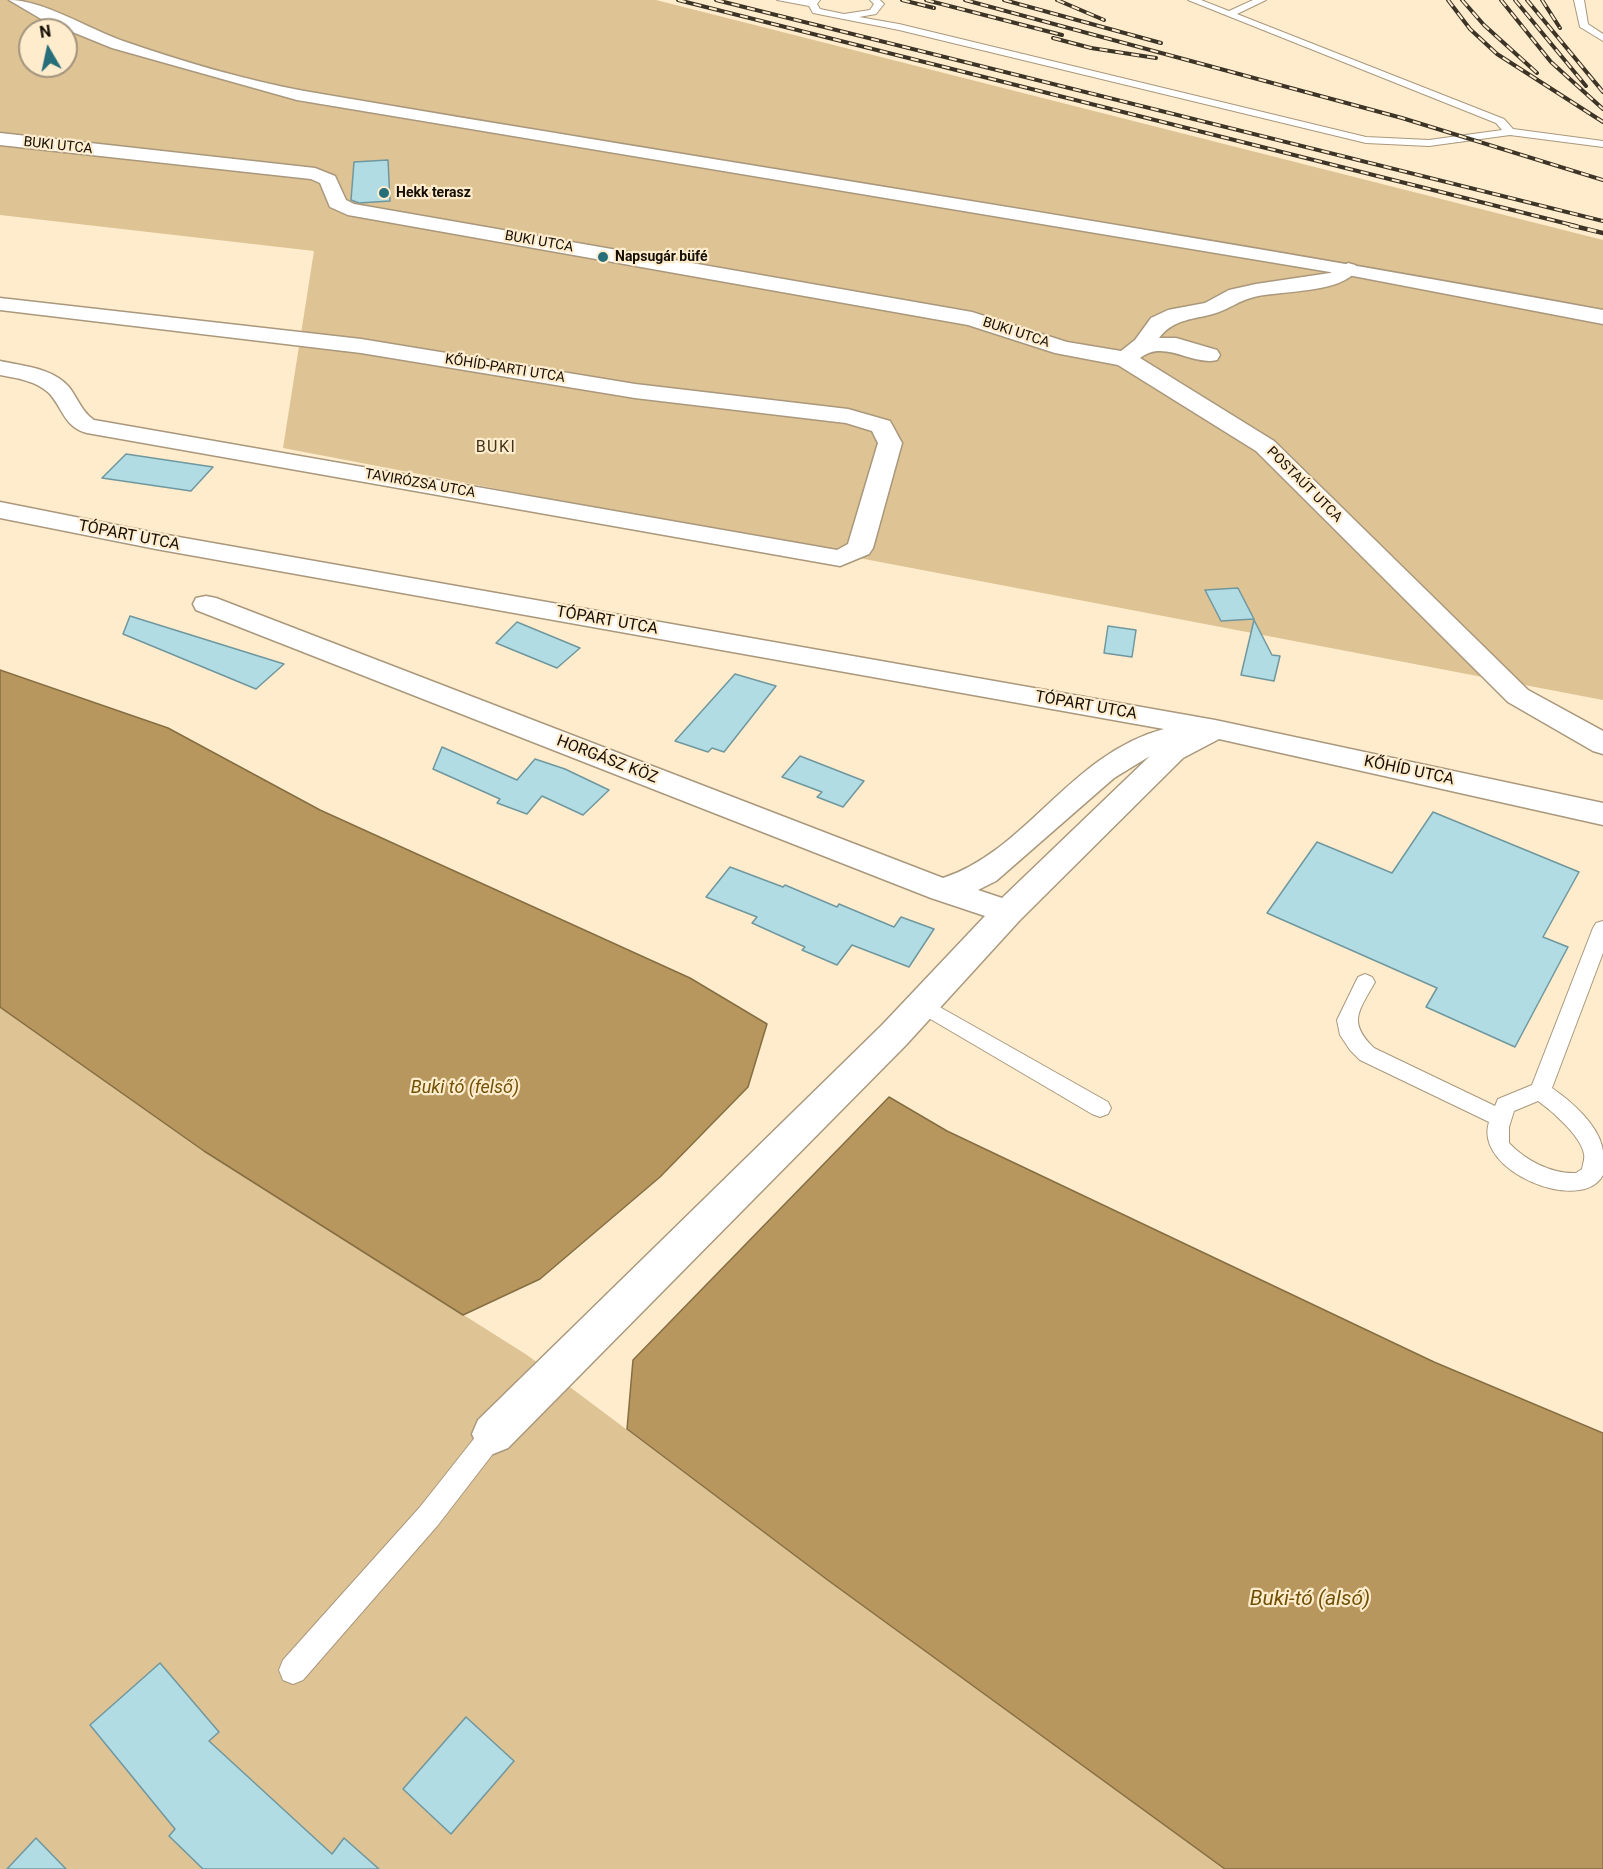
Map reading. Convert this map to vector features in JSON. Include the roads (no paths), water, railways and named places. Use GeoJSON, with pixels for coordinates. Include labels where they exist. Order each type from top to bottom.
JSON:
{"type":"FeatureCollection","features":[{"type":"Feature","properties":{"kind":"street"},"geometry":{"type":"LineString","coordinates":[[17,0],[78,28],[140,51],[297,95],[1348,269],[1603,317]]}},
{"type":"Feature","properties":{"kind":"street","name":"BUKI UTCA"},"geometry":{"type":"LineString","coordinates":[[0,139],[315,174],[328,180],[337,203],[348,208],[972,319],[1063,348],[1134,352]]}},
{"type":"Feature","properties":{"kind":"street"},"geometry":{"type":"LineString","coordinates":[[1134,352],[1159,323],[1176,315],[1211,308],[1237,295],[1256,290],[1336,278],[1348,269]]}},
{"type":"Feature","properties":{"kind":"street","name":"KŐHÍD-PARTI UTCA"},"geometry":{"type":"LineString","coordinates":[[0,304],[360,346],[636,391],[859,419],[882,426],[890,443],[860,548]]}},
{"type":"Feature","properties":{"kind":"street"},"geometry":{"type":"LineString","coordinates":[[1134,352],[1176,345],[1209,355],[1203,341],[1204,324],[1211,308]]}},
{"type":"Feature","properties":{"kind":"street","name":"POSTAÚT UTCA"},"geometry":{"type":"LineString","coordinates":[[1134,352],[1265,446],[1518,696],[1603,744]]}},
{"type":"Feature","properties":{"kind":"street","name":"TAVIRÓZSA UTCA"},"geometry":{"type":"LineString","coordinates":[[0,368],[32,374],[60,392],[73,417],[87,426],[840,558],[860,548]]}},
{"type":"Feature","properties":{"kind":"street","name":"TÓPART UTCA"},"geometry":{"type":"LineString","coordinates":[[0,510],[156,542],[1215,729]]}},
{"type":"Feature","properties":{"kind":"street","name":"HORGÁSZ KÖZ"},"geometry":{"type":"LineString","coordinates":[[206,604],[942,890],[1008,912]]}},
{"type":"Feature","properties":{"kind":"street"},"geometry":{"type":"LineString","coordinates":[[942,890],[983,874],[1083,788],[1137,750],[1173,735],[1215,729]]}},
{"type":"Feature","properties":{"kind":"street"},"geometry":{"type":"LineString","coordinates":[[493,1434],[921,1005],[1008,912],[1173,751],[1215,729]]}},
{"type":"Feature","properties":{"kind":"street","name":"KŐHÍD UTCA"},"geometry":{"type":"LineString","coordinates":[[1215,729],[1603,814]]}},
{"type":"Feature","properties":{"kind":"lane"},"geometry":{"type":"LineString","coordinates":[[782,0],[813,2],[816,11],[833,16],[899,27],[1366,140],[1428,143],[1510,132],[1603,144]]}},
{"type":"Feature","properties":{"kind":"lane"},"geometry":{"type":"LineString","coordinates":[[1192,0],[1500,121],[1510,132]]}},
{"type":"Feature","properties":{"kind":"lane"},"geometry":{"type":"LineString","coordinates":[[1228,14],[1261,0]]}},
{"type":"Feature","properties":{"kind":"lane"},"geometry":{"type":"LineString","coordinates":[[1579,0],[1583,26],[1603,38]]}},
{"type":"Feature","properties":{"kind":"lane"},"geometry":{"type":"LineString","coordinates":[[833,16],[866,15],[877,4],[884,16],[899,27]]}},
{"type":"Feature","properties":{"kind":"lane"},"geometry":{"type":"LineString","coordinates":[[1540,1091],[1561,1106],[1585,1134],[1595,1154],[1593,1173],[1577,1182],[1552,1179],[1522,1167],[1500,1149],[1496,1129],[1506,1105],[1540,1091],[1603,928]]}},
{"type":"Feature","properties":{"kind":"lane"},"geometry":{"type":"LineString","coordinates":[[1365,982],[1350,1006],[1345,1022],[1351,1040],[1367,1054],[1501,1118]]}},
{"type":"Feature","properties":{"kind":"lane"},"geometry":{"type":"LineString","coordinates":[[921,1005],[1100,1108]]}},
{"type":"Feature","properties":{"kind":"lane"},"geometry":{"type":"LineString","coordinates":[[293,1670],[429,1516],[493,1434]]}},
{"type":"Feature","properties":{"kind":"water","name":"Buki tó (felső)"},"geometry":{"type":"Polygon","coordinates":[[[0,670],[168,728],[320,810],[690,978],[767,1024],[748,1087],[660,1177],[540,1279],[463,1315],[204,1151],[0,1007],[0,670]]]}},
{"type":"Feature","properties":{"kind":"water","name":"Buki-tó (alsó)"},"geometry":{"type":"Polygon","coordinates":[[[889,1097],[947,1131],[1434,1362],[1603,1433],[1603,1869],[1225,1869],[829,1581],[627,1429],[633,1360],[889,1097]]]}},
{"type":"Feature","properties":{"kind":"railway"},"geometry":{"type":"LineString","coordinates":[[678,0],[1576,226]]}},
{"type":"Feature","properties":{"kind":"railway"},"geometry":{"type":"LineString","coordinates":[[716,0],[1603,221]]}},
{"type":"Feature","properties":{"kind":"railway"},"geometry":{"type":"LineString","coordinates":[[902,0],[934,8]]}},
{"type":"Feature","properties":{"kind":"railway"},"geometry":{"type":"LineString","coordinates":[[926,0],[1062,35]]}},
{"type":"Feature","properties":{"kind":"railway"},"geometry":{"type":"LineString","coordinates":[[965,0],[1402,118],[1603,180]]}},
{"type":"Feature","properties":{"kind":"railway"},"geometry":{"type":"LineString","coordinates":[[1004,0],[1161,43]]}},
{"type":"Feature","properties":{"kind":"railway"},"geometry":{"type":"LineString","coordinates":[[1057,0],[1104,20]]}},
{"type":"Feature","properties":{"kind":"railway"},"geometry":{"type":"LineString","coordinates":[[1448,0],[1470,29],[1497,54],[1603,122]]}},
{"type":"Feature","properties":{"kind":"railway"},"geometry":{"type":"LineString","coordinates":[[1462,0],[1484,25],[1537,73]]}},
{"type":"Feature","properties":{"kind":"railway"},"geometry":{"type":"LineString","coordinates":[[1501,0],[1551,62],[1603,109]]}},
{"type":"Feature","properties":{"kind":"railway"},"geometry":{"type":"LineString","coordinates":[[1515,0],[1586,86]]}},
{"type":"Feature","properties":{"kind":"railway"},"geometry":{"type":"LineString","coordinates":[[1527,0],[1603,92]]}},
{"type":"Feature","properties":{"kind":"railway"},"geometry":{"type":"LineString","coordinates":[[1542,0],[1560,28]]}},
{"type":"Feature","properties":{"kind":"railway"},"geometry":{"type":"LineString","coordinates":[[1053,38],[1091,48],[1156,58]]}},
{"type":"Feature","properties":{"kind":"railway"},"geometry":{"type":"LineString","coordinates":[[1570,225],[1603,233]]}},
{"type":"Feature","properties":{"kind":"place","name":"Hekk terasz"},"geometry":{"type":"Point","coordinates":[384,193]}},
{"type":"Feature","properties":{"kind":"place","name":"Napsugár büfé"},"geometry":{"type":"Point","coordinates":[603,257]}},
{"type":"Feature","properties":{"kind":"district","name":"BUKI"},"geometry":{"type":"Point","coordinates":[496,448]}}]}
